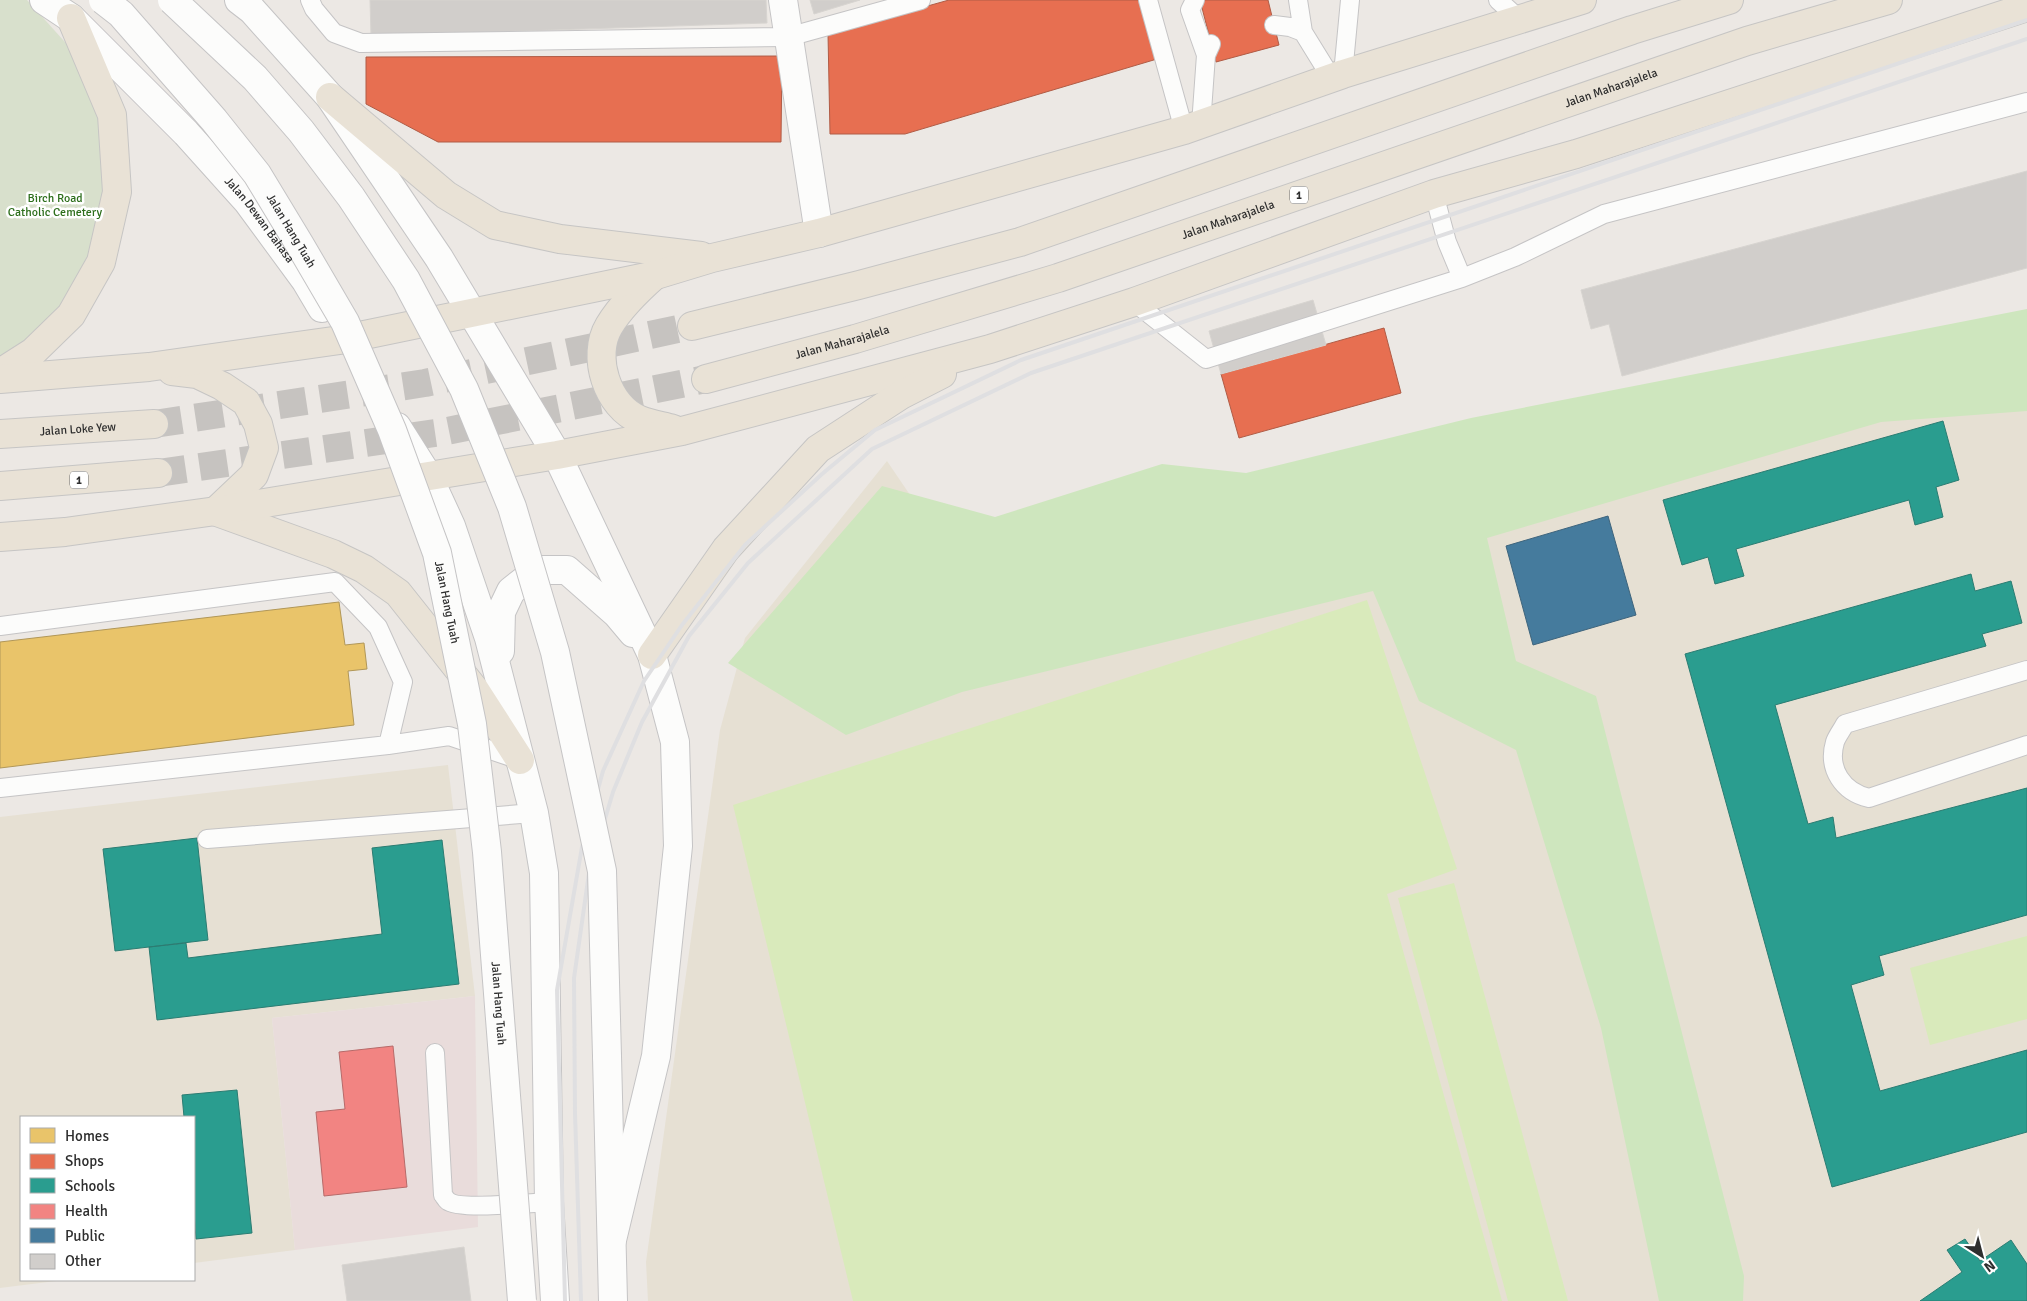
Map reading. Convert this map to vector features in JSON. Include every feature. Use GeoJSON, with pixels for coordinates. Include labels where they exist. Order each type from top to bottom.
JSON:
{"type":"FeatureCollection","features":[{"type":"Feature","properties":{"kind":"highway"},"geometry":{"type":"LineString","coordinates":[[692,326],[1020,242],[1632,30],[1729,0]]}},
{"type":"Feature","properties":{"kind":"highway","name":"Jalan Maharajalela"},"geometry":{"type":"LineString","coordinates":[[706,379],[856,339],[1058,278],[1737,44],[1888,0]]}},
{"type":"Feature","properties":{"kind":"highway"},"geometry":{"type":"LineString","coordinates":[[0,379],[149,367],[340,340],[656,274],[712,258],[819,233],[1193,127],[1337,76],[1569,2]]}},
{"type":"Feature","properties":{"kind":"highway"},"geometry":{"type":"LineString","coordinates":[[0,537],[64,532],[216,511],[557,455],[682,432],[990,349],[1134,302],[1434,194],[1576,154],[2027,7]]}},
{"type":"Feature","properties":{"kind":"highway"},"geometry":{"type":"LineString","coordinates":[[0,373],[33,352],[71,316],[101,262],[117,192],[112,115],[71,18]]}},
{"type":"Feature","properties":{"kind":"highway"},"geometry":{"type":"LineString","coordinates":[[330,97],[446,195],[495,225],[560,239],[712,258]]}},
{"type":"Feature","properties":{"kind":"highway"},"geometry":{"type":"LineString","coordinates":[[656,274],[630,298],[608,327],[600,358],[605,380],[618,406],[639,420],[682,432]]}},
{"type":"Feature","properties":{"kind":"highway"},"geometry":{"type":"LineString","coordinates":[[652,655],[726,549],[818,449],[901,395],[990,349]]}},
{"type":"Feature","properties":{"kind":"highway"},"geometry":{"type":"LineString","coordinates":[[149,367],[197,374],[222,386],[246,402],[258,424],[264,448],[254,475],[216,511]]}},
{"type":"Feature","properties":{"kind":"highway","name":"Jalan Loke Yew"},"geometry":{"type":"LineString","coordinates":[[0,434],[154,424]]}},
{"type":"Feature","properties":{"kind":"highway","name":"1"},"geometry":{"type":"LineString","coordinates":[[0,486],[158,473]]}},
{"type":"Feature","properties":{"kind":"highway"},"geometry":{"type":"LineString","coordinates":[[216,511],[332,554],[364,569],[398,593],[475,690],[520,760]]}},
{"type":"Feature","properties":{"kind":"main road","name":"Jalan Dewan Bahasa"},"geometry":{"type":"LineString","coordinates":[[44,0],[71,18],[186,134],[248,202],[306,281],[340,340],[428,476]]}},
{"type":"Feature","properties":{"kind":"main road","name":"Jalan Hang Tuah"},"geometry":{"type":"LineString","coordinates":[[103,0],[121,14],[214,120],[257,174],[345,322],[392,430],[437,553],[472,724],[486,842],[522,1301]]}},
{"type":"Feature","properties":{"kind":"main road"},"geometry":{"type":"LineString","coordinates":[[172,0],[256,78],[301,131],[351,197],[406,280],[464,389],[512,507],[555,652],[602,871],[613,1301]]}},
{"type":"Feature","properties":{"kind":"main road"},"geometry":{"type":"LineString","coordinates":[[239,0],[252,10],[330,97],[439,258],[557,455],[652,655],[674,742],[678,846],[656,1056],[612,1240]]}},
{"type":"Feature","properties":{"kind":"main road"},"geometry":{"type":"LineString","coordinates":[[783,0],[819,233]]}},
{"type":"Feature","properties":{"kind":"main road","name":"Jalan Hang Tuah"},"geometry":{"type":"LineString","coordinates":[[428,476],[451,526],[489,638],[534,813],[544,873],[549,1202],[555,1301]]}},
{"type":"Feature","properties":{"kind":"main road"},"geometry":{"type":"LineString","coordinates":[[499,678],[501,612],[511,591],[538,570],[567,570],[617,614],[652,655]]}},
{"type":"Feature","properties":{"kind":"lane"},"geometry":{"type":"LineString","coordinates":[[310,0],[314,9],[334,33],[361,43],[788,38],[921,0]]}},
{"type":"Feature","properties":{"kind":"lane"},"geometry":{"type":"LineString","coordinates":[[1148,0],[1193,127]]}},
{"type":"Feature","properties":{"kind":"lane"},"geometry":{"type":"LineString","coordinates":[[1193,127],[1209,50],[1190,10],[1195,0]]}},
{"type":"Feature","properties":{"kind":"lane"},"geometry":{"type":"LineString","coordinates":[[1298,0],[1302,32]]}},
{"type":"Feature","properties":{"kind":"lane"},"geometry":{"type":"LineString","coordinates":[[1337,76],[1350,0]]}},
{"type":"Feature","properties":{"kind":"lane"},"geometry":{"type":"LineString","coordinates":[[1498,0],[1519,19]]}},
{"type":"Feature","properties":{"kind":"lane"},"geometry":{"type":"LineString","coordinates":[[1274,25],[1290,27],[1302,32],[1337,76]]}},
{"type":"Feature","properties":{"kind":"lane"},"geometry":{"type":"LineString","coordinates":[[1134,302],[1206,359],[1462,278],[1514,258],[1604,214],[2027,102]]}},
{"type":"Feature","properties":{"kind":"lane"},"geometry":{"type":"LineString","coordinates":[[1434,194],[1447,242],[1462,278]]}},
{"type":"Feature","properties":{"kind":"lane"},"geometry":{"type":"LineString","coordinates":[[0,626],[334,582],[378,627],[403,682],[388,745]]}},
{"type":"Feature","properties":{"kind":"lane"},"geometry":{"type":"LineString","coordinates":[[2027,670],[1845,724],[1835,742],[1833,764],[1841,781],[1856,795],[1869,798],[2027,746]]}},
{"type":"Feature","properties":{"kind":"lane"},"geometry":{"type":"LineString","coordinates":[[0,788],[388,745],[449,736],[520,760]]}},
{"type":"Feature","properties":{"kind":"lane"},"geometry":{"type":"LineString","coordinates":[[207,839],[534,813]]}},
{"type":"Feature","properties":{"kind":"lane"},"geometry":{"type":"LineString","coordinates":[[434,1053],[444,1195],[447,1201],[453,1204],[478,1205],[549,1202]]}},
{"type":"Feature","properties":{"kind":"shaded area"},"geometry":{"type":"Polygon","coordinates":[[[2027,327],[2027,1301],[648,1301],[646,1262],[720,730],[745,638],[887,461],[961,570],[2027,327]]]}},
{"type":"Feature","properties":{"kind":"shaded area"},"geometry":{"type":"Polygon","coordinates":[[[448,765],[475,996],[272,1018],[295,1250],[195,1263],[195,1116],[20,1116],[20,1281],[56,1281],[0,1288],[0,817],[448,765]]]}},
{"type":"Feature","properties":{"kind":"shaded area"},"geometry":{"type":"Polygon","coordinates":[[[475,996],[478,1227],[295,1250],[272,1018],[475,996]]]}},
{"type":"Feature","properties":{"kind":"green space","name":"Birch Road Catholic Cemetery"},"geometry":{"type":"Polygon","coordinates":[[[0,0],[27,0],[64,41],[100,86],[111,220],[53,333],[0,371],[0,0]]]}},
{"type":"Feature","properties":{"kind":"green space"},"geometry":{"type":"Polygon","coordinates":[[[2027,309],[2027,411],[1881,422],[1487,538],[1516,661],[1596,696],[1744,1276],[1743,1301],[1659,1301],[1601,1028],[1516,750],[1419,701],[1373,591],[962,692],[846,735],[728,663],[882,486],[995,517],[1162,464],[1246,473],[1471,418],[2027,309]]]}},
{"type":"Feature","properties":{"kind":"green space"},"geometry":{"type":"Polygon","coordinates":[[[1367,600],[1457,869],[1387,894],[1502,1301],[853,1301],[733,805],[1367,600]]]}},
{"type":"Feature","properties":{"kind":"green space"},"geometry":{"type":"Polygon","coordinates":[[[1454,883],[1568,1301],[1508,1301],[1398,898],[1454,883]]]}},
{"type":"Feature","properties":{"kind":"green space"},"geometry":{"type":"Polygon","coordinates":[[[2027,936],[2027,1019],[1930,1045],[1910,968],[2027,936]]]}},
{"type":"Feature","properties":{"kind":"building: Homes"},"geometry":{"type":"Polygon","coordinates":[[[339,602],[345,645],[364,643],[367,669],[348,671],[354,725],[0,768],[0,642],[339,602]]]}},
{"type":"Feature","properties":{"kind":"building: Shops"},"geometry":{"type":"Polygon","coordinates":[[[949,0],[1140,0],[1157,59],[905,134],[830,134],[828,34],[949,0]]]}},
{"type":"Feature","properties":{"kind":"building: Shops"},"geometry":{"type":"Polygon","coordinates":[[[1200,0],[1268,0],[1279,45],[1216,62],[1200,0]]]}},
{"type":"Feature","properties":{"kind":"building: Shops"},"geometry":{"type":"Polygon","coordinates":[[[782,56],[781,142],[438,142],[366,104],[366,57],[782,56]]]}},
{"type":"Feature","properties":{"kind":"building: Shops"},"geometry":{"type":"Polygon","coordinates":[[[1384,328],[1401,393],[1239,438],[1221,374],[1384,328]]]}},
{"type":"Feature","properties":{"kind":"building: Schools"},"geometry":{"type":"Polygon","coordinates":[[[1943,421],[1959,480],[1936,487],[1943,517],[1915,525],[1909,500],[1736,549],[1744,576],[1715,584],[1708,557],[1682,565],[1663,500],[1943,421]]]}},
{"type":"Feature","properties":{"kind":"building: Schools"},"geometry":{"type":"Polygon","coordinates":[[[1971,574],[1975,591],[2011,581],[2022,623],[1982,634],[1986,646],[1775,705],[1808,824],[1833,817],[1836,838],[2027,788],[2027,915],[1879,956],[1884,975],[1851,985],[1880,1091],[2027,1050],[2027,1132],[1832,1187],[1685,654],[1971,574]]]}},
{"type":"Feature","properties":{"kind":"building: Schools"},"geometry":{"type":"Polygon","coordinates":[[[197,838],[208,940],[115,951],[103,849],[197,838]]]}},
{"type":"Feature","properties":{"kind":"building: Schools"},"geometry":{"type":"Polygon","coordinates":[[[442,840],[459,984],[157,1020],[149,947],[186,943],[188,958],[382,934],[372,848],[442,840]]]}},
{"type":"Feature","properties":{"kind":"building: Schools"},"geometry":{"type":"Polygon","coordinates":[[[237,1090],[252,1233],[196,1239],[195,1116],[184,1116],[182,1095],[237,1090]]]}},
{"type":"Feature","properties":{"kind":"building: Schools"},"geometry":{"type":"Polygon","coordinates":[[[1965,1239],[1980,1261],[2011,1240],[2027,1264],[2027,1301],[1920,1301],[1962,1272],[1947,1250],[1965,1239]]]}},
{"type":"Feature","properties":{"kind":"building: Health"},"geometry":{"type":"Polygon","coordinates":[[[393,1046],[407,1187],[324,1196],[316,1112],[345,1109],[339,1052],[393,1046]]]}},
{"type":"Feature","properties":{"kind":"building: Public"},"geometry":{"type":"Polygon","coordinates":[[[1608,516],[1636,615],[1533,645],[1506,546],[1608,516]]]}},
{"type":"Feature","properties":{"kind":"building: Other"},"geometry":{"type":"Polygon","coordinates":[[[370,0],[766,0],[767,23],[371,36],[370,0]]]}},
{"type":"Feature","properties":{"kind":"building: Other"},"geometry":{"type":"Polygon","coordinates":[[[810,0],[860,0],[814,14],[810,0]]]}},
{"type":"Feature","properties":{"kind":"building: Other"},"geometry":{"type":"Polygon","coordinates":[[[2027,171],[2027,268],[1622,376],[1609,324],[1591,329],[1581,290],[2027,171]]]}},
{"type":"Feature","properties":{"kind":"building: Other"},"geometry":{"type":"Polygon","coordinates":[[[1313,300],[1326,345],[1221,374],[1209,331],[1313,300]]]}},
{"type":"Feature","properties":{"kind":"building: Other"},"geometry":{"type":"Polygon","coordinates":[[[464,1247],[471,1301],[347,1301],[342,1265],[464,1247]]]}},
{"type":"Feature","properties":{"kind":"tunnel"},"geometry":{"type":"LineString","coordinates":[[154,424],[425,383],[692,326]]}},
{"type":"Feature","properties":{"kind":"tunnel"},"geometry":{"type":"LineString","coordinates":[[158,473],[442,432],[706,379]]}},
{"type":"Feature","properties":{"kind":"railway"},"geometry":{"type":"LineString","coordinates":[[565,1301],[557,990],[582,847],[603,771],[644,681],[682,625],[745,545],[822,474],[875,430],[1021,360],[2027,20]]}},
{"type":"Feature","properties":{"kind":"railway"},"geometry":{"type":"LineString","coordinates":[[581,1301],[575,1113],[574,978],[589,873],[613,792],[642,722],[689,636],[748,563],[872,449],[1031,373],[2027,39]]}}]}
